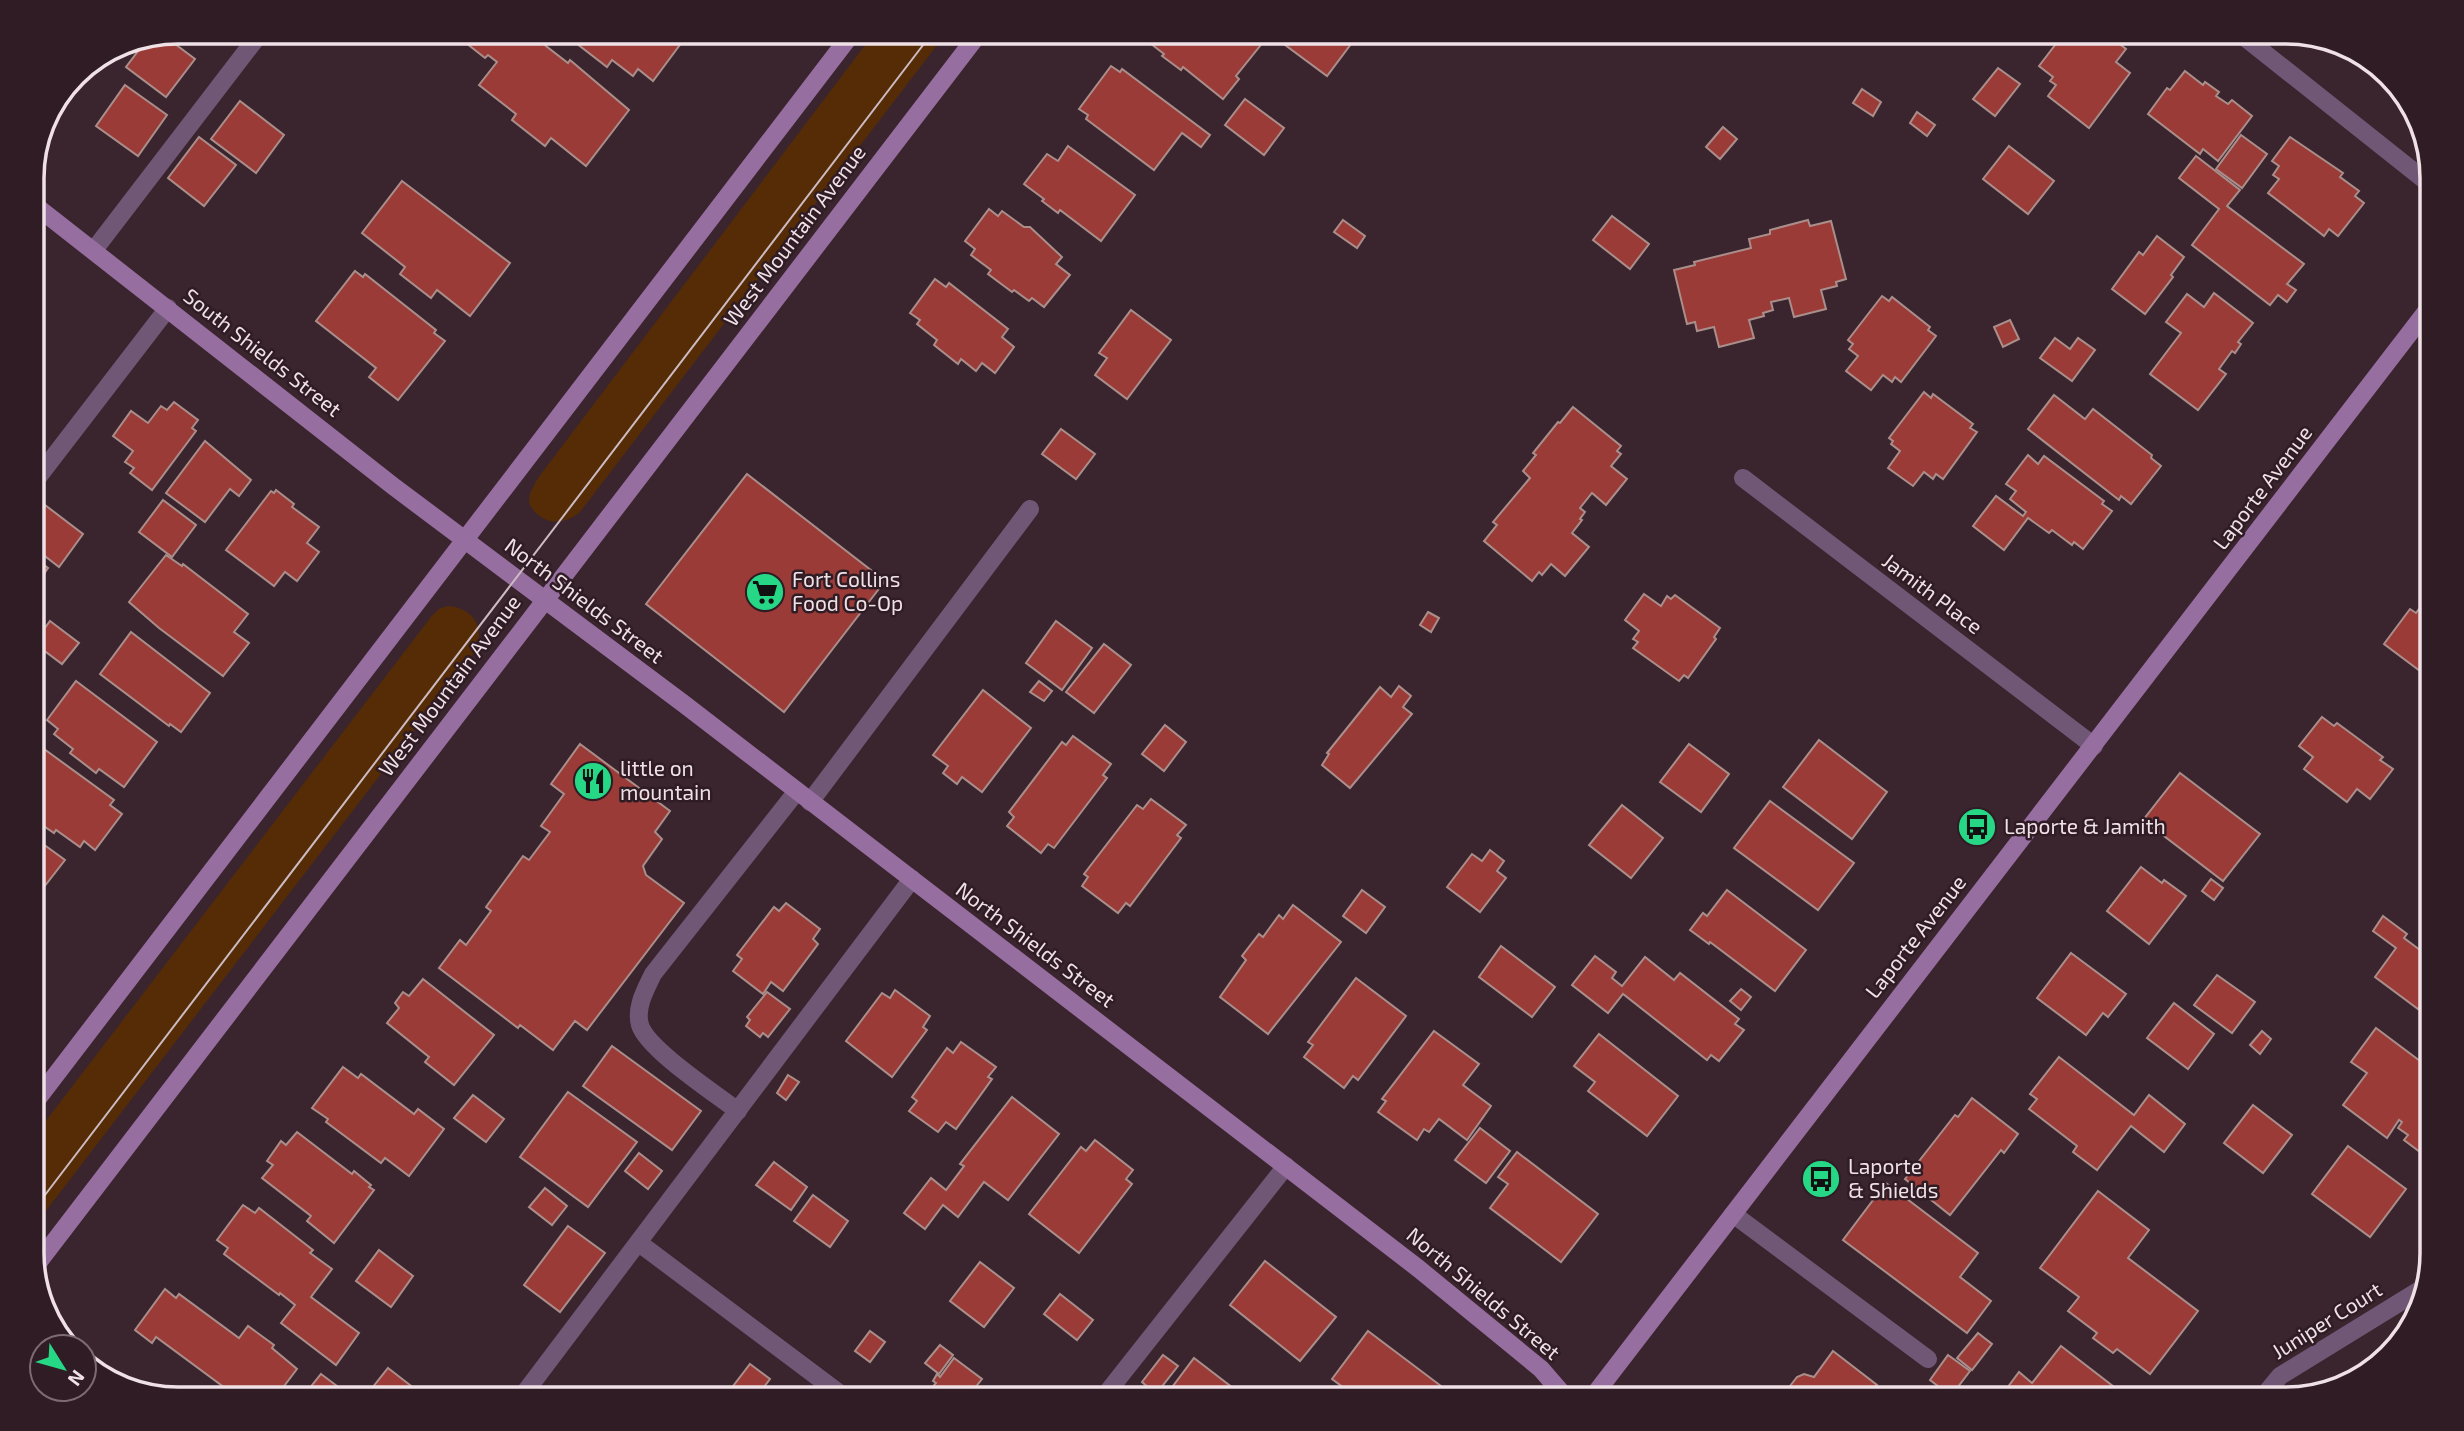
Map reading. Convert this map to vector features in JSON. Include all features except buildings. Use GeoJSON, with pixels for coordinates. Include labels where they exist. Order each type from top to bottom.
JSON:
{"type":"FeatureCollection","features":[{"type":"Feature","properties":{"kind":"street"},"geometry":{"type":"LineString","coordinates":[[94,250],[252,44]]}},
{"type":"Feature","properties":{"kind":"street"},"geometry":{"type":"LineString","coordinates":[[44,1090],[844,44]]}},
{"type":"Feature","properties":{"kind":"street","name":"West Mountain Avenue"},"geometry":{"type":"LineString","coordinates":[[44,1256],[971,44]]}},
{"type":"Feature","properties":{"kind":"street"},"geometry":{"type":"LineString","coordinates":[[2253,44],[2420,177]]}},
{"type":"Feature","properties":{"kind":"street","name":"South Shields Street"},"geometry":{"type":"LineString","coordinates":[[44,212],[465,539]]}},
{"type":"Feature","properties":{"kind":"street"},"geometry":{"type":"LineString","coordinates":[[44,469],[168,308]]}},
{"type":"Feature","properties":{"kind":"street","name":"Laporte Avenue"},"geometry":{"type":"LineString","coordinates":[[1600,1387],[2420,320]]}},
{"type":"Feature","properties":{"kind":"street","name":"Jamith Place"},"geometry":{"type":"LineString","coordinates":[[1743,478],[2094,746]]}},
{"type":"Feature","properties":{"kind":"street"},"geometry":{"type":"LineString","coordinates":[[738,1111],[653,1044],[640,1025],[640,1001],[653,974],[804,796],[1030,509]]}},
{"type":"Feature","properties":{"kind":"street","name":"North Shields Street"},"geometry":{"type":"LineString","coordinates":[[465,539],[1419,1269],[1541,1369],[1557,1387]]}},
{"type":"Feature","properties":{"kind":"street"},"geometry":{"type":"LineString","coordinates":[[529,1387],[912,879]]}},
{"type":"Feature","properties":{"kind":"street"},"geometry":{"type":"LineString","coordinates":[[1111,1387],[1286,1166]]}},
{"type":"Feature","properties":{"kind":"street"},"geometry":{"type":"LineString","coordinates":[[1733,1214],[1928,1359]]}},
{"type":"Feature","properties":{"kind":"street"},"geometry":{"type":"LineString","coordinates":[[639,1243],[831,1387]]}},
{"type":"Feature","properties":{"kind":"street","name":"Juniper Court"},"geometry":{"type":"LineString","coordinates":[[2271,1387],[2280,1376],[2414,1294]]}},
{"type":"Feature","properties":{"kind":"shaded area"},"geometry":{"type":"Polygon","coordinates":[[[866,44],[938,44],[580,512],[559,522],[539,516],[529,503],[530,493],[538,478],[866,44]]]}},
{"type":"Feature","properties":{"kind":"shaded area"},"geometry":{"type":"Polygon","coordinates":[[[448,606],[464,610],[475,620],[479,634],[476,650],[44,1213],[44,1123],[439,609],[448,606]]]}},
{"type":"Feature","properties":{"kind":"tram line"},"geometry":{"type":"LineString","coordinates":[[44,1196],[924,44]]}},
{"type":"Feature","properties":{"kind":"place","name":"Fort Collins Food Co-Op"},"geometry":{"type":"Point","coordinates":[765,592]}},
{"type":"Feature","properties":{"kind":"place","name":"little on mountain"},"geometry":{"type":"Point","coordinates":[593,781]}},
{"type":"Feature","properties":{"kind":"place","name":"Laporte & Jamith"},"geometry":{"type":"Point","coordinates":[1977,827]}},
{"type":"Feature","properties":{"kind":"place","name":"Laporte & Shields"},"geometry":{"type":"Point","coordinates":[1821,1179]}}]}
